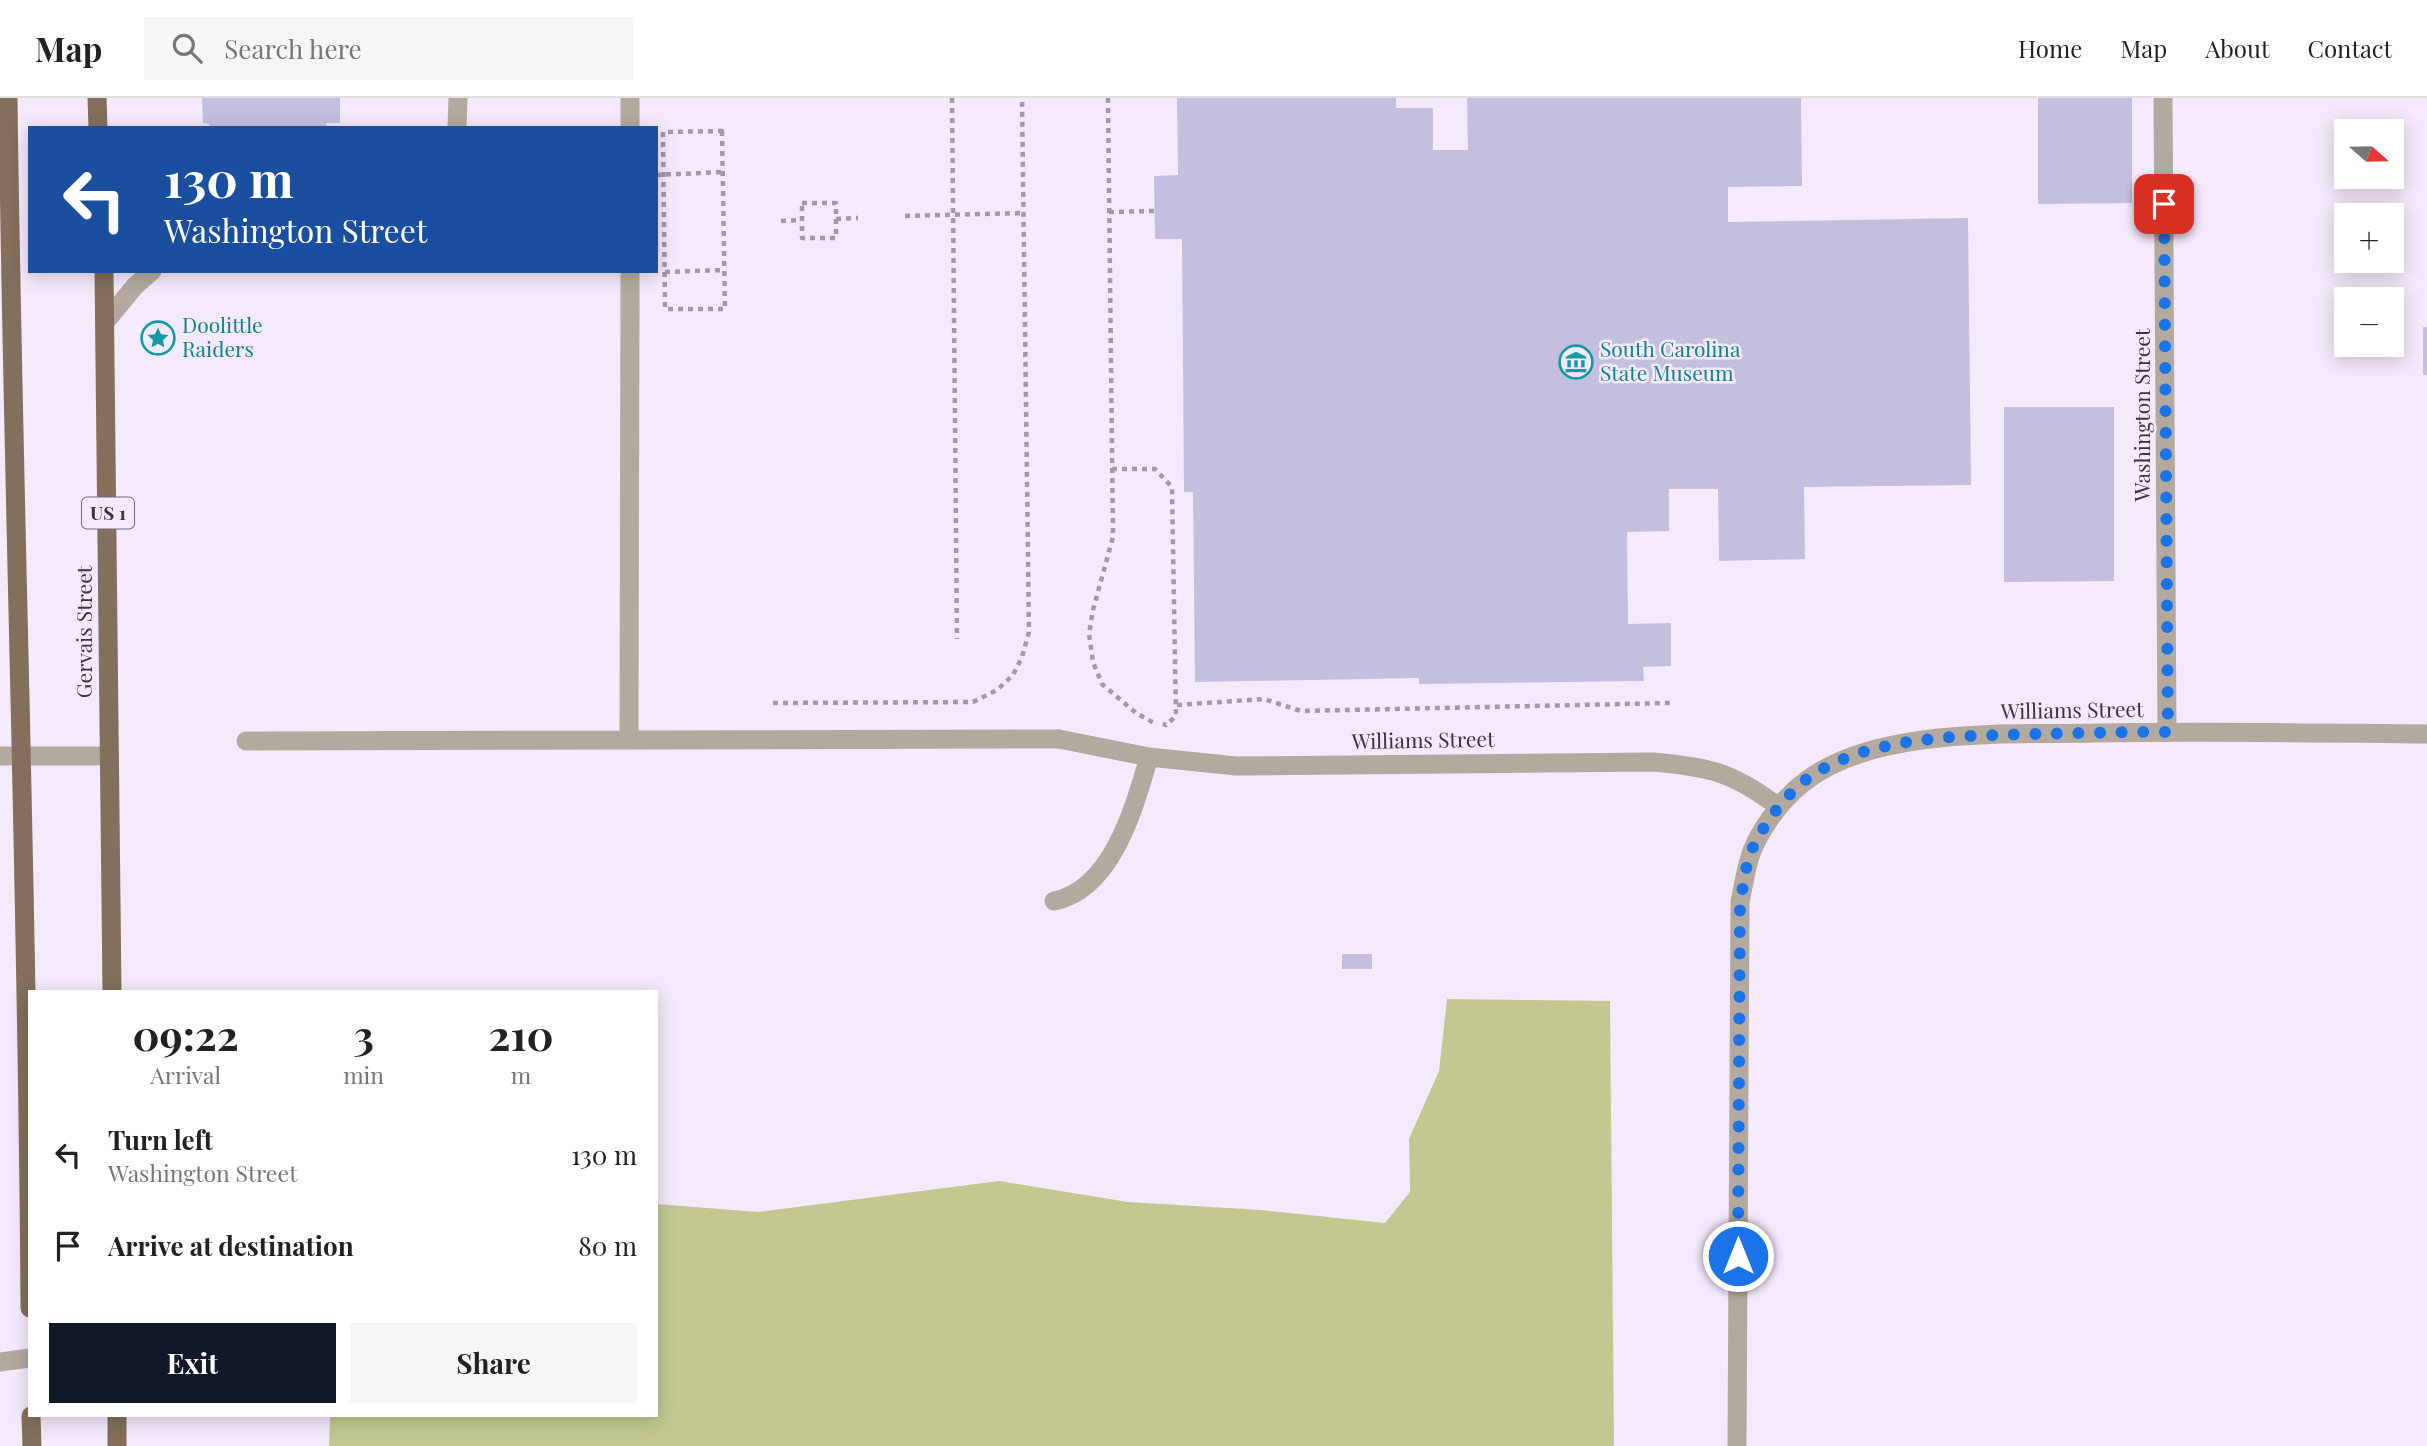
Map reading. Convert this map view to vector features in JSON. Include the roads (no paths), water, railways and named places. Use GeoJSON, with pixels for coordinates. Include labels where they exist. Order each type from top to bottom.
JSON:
{"type":"FeatureCollection","features":[{"type":"Feature","properties":{"kind":"main road"},"geometry":{"type":"LineString","coordinates":[[8,98],[10,756],[28,1066]]}},
{"type":"Feature","properties":{"kind":"main road"},"geometry":{"type":"LineString","coordinates":[[97,98],[100,125]]}},
{"type":"Feature","properties":{"kind":"main road","name":"Gervais Street"},"geometry":{"type":"LineString","coordinates":[[104,273],[112,990]]}},
{"type":"Feature","properties":{"kind":"main road"},"geometry":{"type":"LineString","coordinates":[[31,1417],[32,1446]]}},
{"type":"Feature","properties":{"kind":"main road"},"geometry":{"type":"LineString","coordinates":[[117,1417],[117,1446]]}},
{"type":"Feature","properties":{"kind":"street"},"geometry":{"type":"LineString","coordinates":[[457,98],[457,126]]}},
{"type":"Feature","properties":{"kind":"street"},"geometry":{"type":"LineString","coordinates":[[630,98],[630,126]]}},
{"type":"Feature","properties":{"kind":"street","name":"Washington Street"},"geometry":{"type":"LineString","coordinates":[[2163,98],[2168,732]]}},
{"type":"Feature","properties":{"kind":"street"},"geometry":{"type":"LineString","coordinates":[[106,321],[135,286],[150,273]]}},
{"type":"Feature","properties":{"kind":"street"},"geometry":{"type":"LineString","coordinates":[[629,740],[630,273]]}},
{"type":"Feature","properties":{"kind":"street","name":"Williams Street"},"geometry":{"type":"LineString","coordinates":[[1737,1446],[1740,902],[1749,858],[1766,824],[1803,782],[1844,760],[1882,748],[1957,736],[2168,732],[2427,734]]}},
{"type":"Feature","properties":{"kind":"street","name":"Williams Street"},"geometry":{"type":"LineString","coordinates":[[246,741],[1059,739],[1149,757],[1236,766],[1653,762],[1682,765],[1732,776],[1751,786],[1779,807]]}},
{"type":"Feature","properties":{"kind":"street"},"geometry":{"type":"LineString","coordinates":[[10,756],[109,756]]}},
{"type":"Feature","properties":{"kind":"street"},"geometry":{"type":"LineString","coordinates":[[1054,901],[1073,895],[1104,866],[1118,845],[1132,817],[1149,757]]}},
{"type":"Feature","properties":{"kind":"street"},"geometry":{"type":"LineString","coordinates":[[0,1362],[28,1358]]}},
{"type":"Feature","properties":{"kind":"place","name":"Doolittle Raiders"},"geometry":{"type":"Point","coordinates":[158,338]}},
{"type":"Feature","properties":{"kind":"place","name":"South Carolina State Museum"},"geometry":{"type":"Point","coordinates":[1576,362]}}]}
